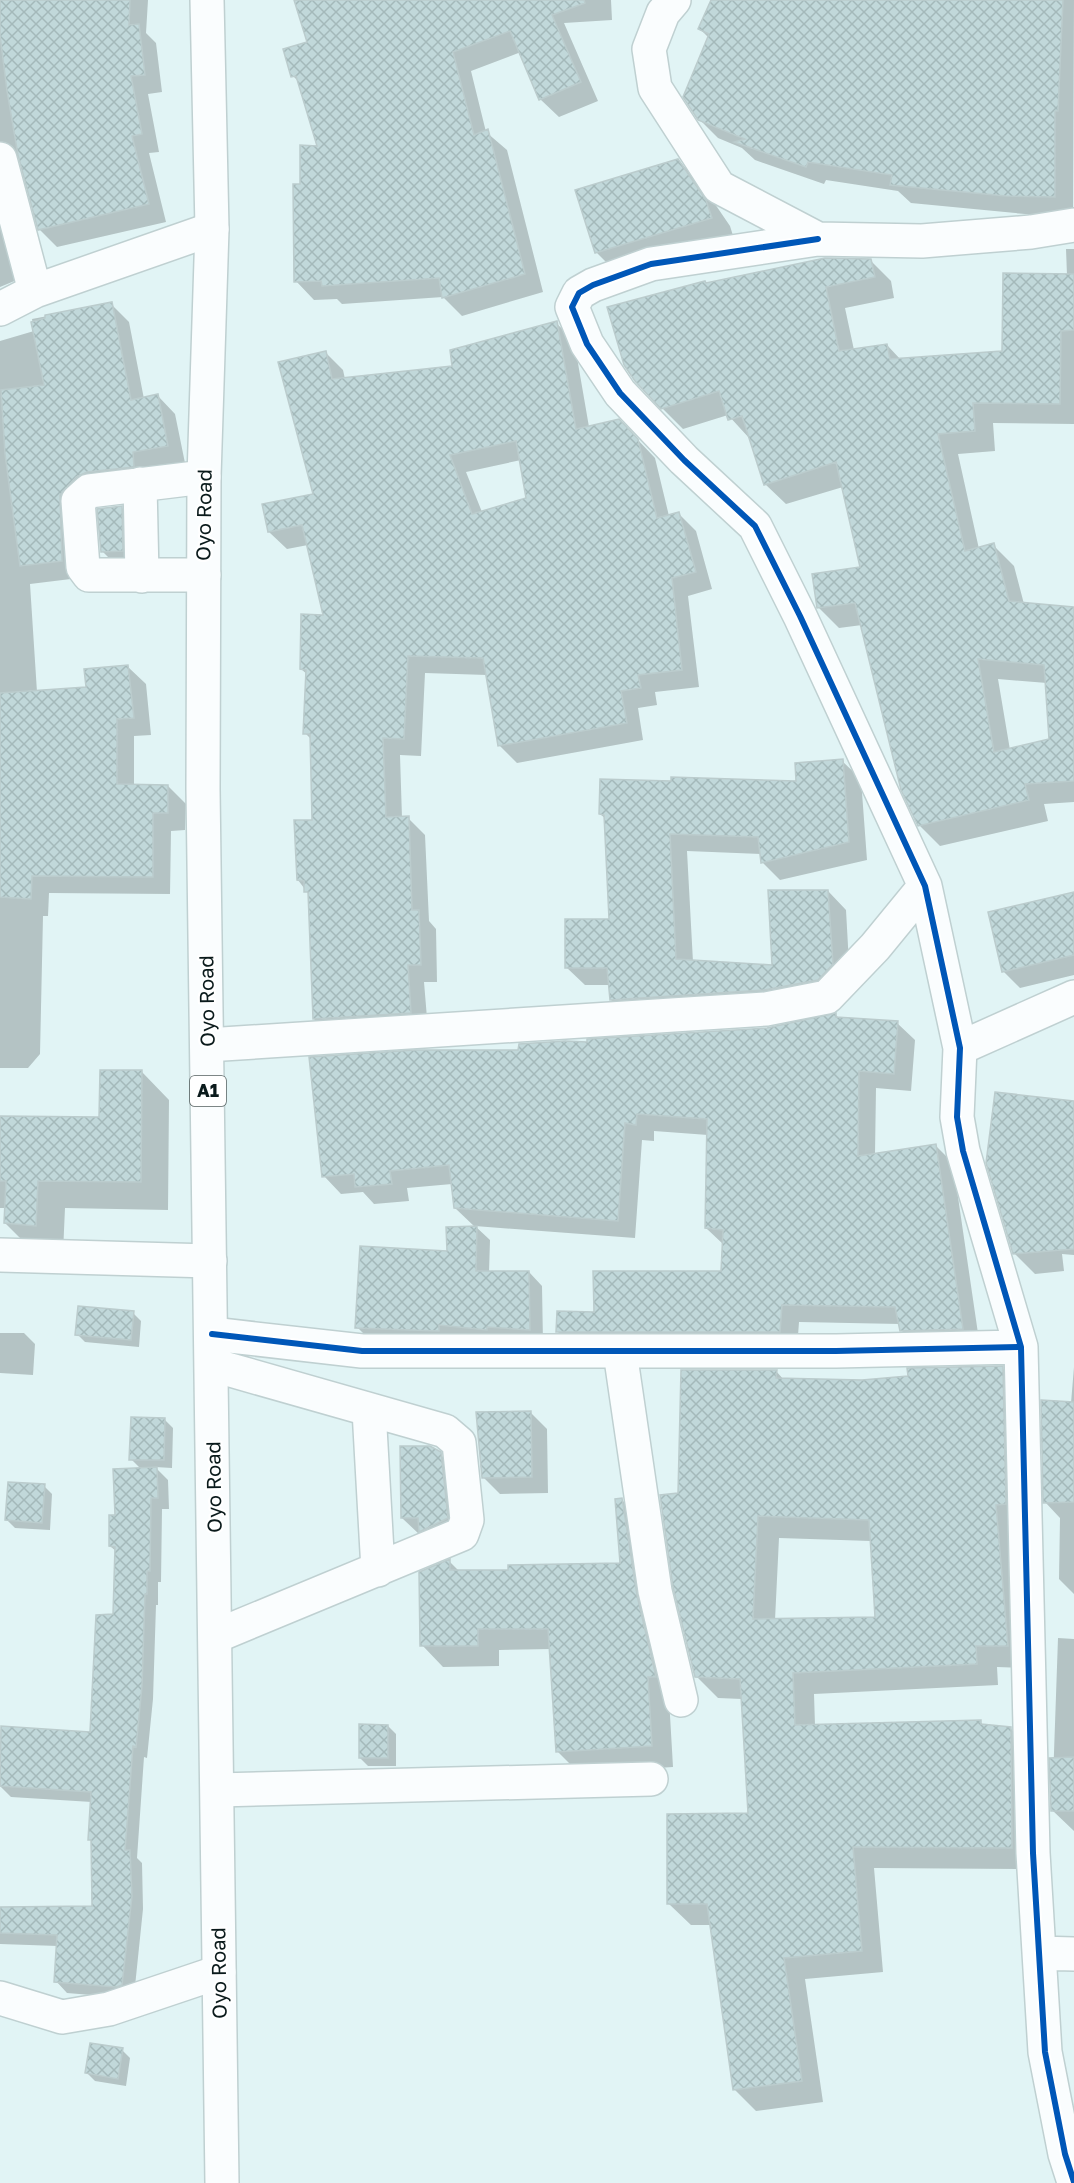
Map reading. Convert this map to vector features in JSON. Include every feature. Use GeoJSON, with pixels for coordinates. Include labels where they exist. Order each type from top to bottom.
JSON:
{"type":"FeatureCollection","features":[{"type":"Feature","properties":{"kind":"main road","name":"Oyo Road"},"geometry":{"type":"LineString","coordinates":[[207,0],[212,229],[204,477],[207,1045],[213,1349],[222,2183]]}},
{"type":"Feature","properties":{"kind":"main road"},"geometry":{"type":"LineString","coordinates":[[674,0],[663,13],[649,49],[655,88],[719,187],[818,239]]}},
{"type":"Feature","properties":{"kind":"main road"},"geometry":{"type":"LineString","coordinates":[[0,159],[34,291]]}},
{"type":"Feature","properties":{"kind":"main road"},"geometry":{"type":"LineString","coordinates":[[1074,225],[1031,232],[922,241],[818,239],[651,264],[593,285],[579,293],[572,307],[587,344],[620,393],[684,460],[755,526],[800,616],[925,886],[960,1048],[957,1117],[963,1150],[1021,1347],[1033,1853],[1045,2052],[1065,2154],[1074,2182]]}},
{"type":"Feature","properties":{"kind":"main road"},"geometry":{"type":"LineString","coordinates":[[0,309],[34,291],[212,229]]}},
{"type":"Feature","properties":{"kind":"main road"},"geometry":{"type":"LineString","coordinates":[[204,477],[89,491],[78,501],[83,567],[89,575],[204,575]]}},
{"type":"Feature","properties":{"kind":"main road"},"geometry":{"type":"LineString","coordinates":[[140,484],[142,576]]}},
{"type":"Feature","properties":{"kind":"main road"},"geometry":{"type":"LineString","coordinates":[[207,1045],[766,1009],[827,997],[875,947],[925,886]]}},
{"type":"Feature","properties":{"kind":"main road"},"geometry":{"type":"LineString","coordinates":[[960,1048],[1074,997]]}},
{"type":"Feature","properties":{"kind":"main road"},"geometry":{"type":"LineString","coordinates":[[0,1255],[210,1261]]}},
{"type":"Feature","properties":{"kind":"main road"},"geometry":{"type":"LineString","coordinates":[[213,1349],[620,1352],[1021,1347]]}},
{"type":"Feature","properties":{"kind":"main road"},"geometry":{"type":"LineString","coordinates":[[213,1349],[369,1410],[445,1431],[459,1443],[467,1520],[462,1534],[216,1636]]}},
{"type":"Feature","properties":{"kind":"main road"},"geometry":{"type":"LineString","coordinates":[[620,1352],[655,1591],[681,1700]]}},
{"type":"Feature","properties":{"kind":"main road"},"geometry":{"type":"LineString","coordinates":[[369,1410],[378,1569]]}},
{"type":"Feature","properties":{"kind":"main road"},"geometry":{"type":"LineString","coordinates":[[218,1790],[651,1779]]}},
{"type":"Feature","properties":{"kind":"main road"},"geometry":{"type":"LineString","coordinates":[[1039,1953],[1074,1954]]}},
{"type":"Feature","properties":{"kind":"main road"},"geometry":{"type":"LineString","coordinates":[[0,1998],[62,2017],[109,2009],[219,1972]]}},
{"type":"Feature","properties":{"kind":"building"},"geometry":{"type":"Polygon","coordinates":[[[0,0],[130,0],[129,25],[139,24],[145,75],[131,76],[142,134],[132,136],[149,204],[38,230],[18,155],[7,91],[0,35],[0,0]]]}},
{"type":"Feature","properties":{"kind":"building"},"geometry":{"type":"Polygon","coordinates":[[[294,0],[584,0],[585,3],[552,15],[581,82],[539,100],[510,31],[453,52],[474,135],[488,129],[525,274],[442,298],[439,278],[322,286],[321,281],[294,282],[293,184],[300,184],[300,145],[317,146],[296,76],[291,77],[283,49],[307,42],[294,0]]]}},
{"type":"Feature","properties":{"kind":"building"},"geometry":{"type":"Polygon","coordinates":[[[711,0],[1063,0],[1058,111],[1055,111],[1055,197],[1006,196],[890,185],[892,175],[808,162],[806,167],[734,142],[745,139],[698,120],[683,97],[709,34],[698,29],[711,0]]]}},
{"type":"Feature","properties":{"kind":"building"},"geometry":{"type":"Polygon","coordinates":[[[678,159],[706,200],[712,218],[595,253],[575,190],[678,159]]]}},
{"type":"Feature","properties":{"kind":"building"},"geometry":{"type":"Polygon","coordinates":[[[825,258],[871,259],[875,277],[826,287],[839,351],[887,344],[890,359],[1002,351],[1003,273],[1074,274],[1074,330],[1061,331],[1060,404],[973,403],[975,431],[938,434],[965,551],[994,543],[1009,601],[1074,607],[1074,781],[1025,784],[1029,800],[918,826],[901,790],[855,603],[817,608],[812,574],[860,567],[836,462],[764,485],[742,416],[728,420],[719,391],[661,409],[635,381],[624,365],[607,307],[705,281],[706,283],[825,258]],[[978,659],[994,752],[1049,739],[1044,665],[978,659]]]}},
{"type":"Feature","properties":{"kind":"building"},"geometry":{"type":"Polygon","coordinates":[[[112,302],[131,400],[158,394],[168,446],[133,452],[134,467],[87,472],[76,477],[60,495],[62,561],[20,566],[5,454],[1,390],[44,385],[31,322],[45,318],[45,315],[112,302]]]}},
{"type":"Feature","properties":{"kind":"building"},"geometry":{"type":"Polygon","coordinates":[[[557,321],[576,429],[619,419],[638,439],[657,518],[679,512],[696,572],[672,578],[682,670],[638,675],[641,688],[621,691],[627,723],[498,746],[483,658],[408,656],[404,739],[383,738],[386,817],[409,816],[412,910],[419,910],[421,965],[408,965],[411,1013],[313,1019],[308,892],[304,892],[304,881],[297,880],[294,820],[312,820],[310,734],[303,734],[306,670],[300,669],[301,614],[323,615],[302,525],[268,532],[262,504],[313,494],[278,362],[326,351],[332,379],[452,366],[450,350],[557,321]],[[516,441],[450,455],[472,514],[526,498],[516,441]]]}},
{"type":"Feature","properties":{"kind":"building"},"geometry":{"type":"Polygon","coordinates":[[[122,506],[123,551],[101,552],[97,509],[122,506]]]}},
{"type":"Feature","properties":{"kind":"building"},"geometry":{"type":"Polygon","coordinates":[[[128,665],[134,718],[117,719],[117,784],[168,785],[168,813],[153,813],[153,877],[32,876],[31,899],[0,897],[0,693],[86,687],[84,669],[128,665]]]}},
{"type":"Feature","properties":{"kind":"building"},"geometry":{"type":"Polygon","coordinates":[[[843,759],[849,842],[761,863],[758,837],[670,834],[676,959],[772,965],[768,890],[828,890],[833,964],[818,980],[764,990],[610,1000],[607,968],[565,968],[565,919],[609,919],[604,815],[599,814],[600,779],[671,781],[671,777],[796,781],[795,763],[843,759]]]}},
{"type":"Feature","properties":{"kind":"building"},"geometry":{"type":"Polygon","coordinates":[[[1074,892],[1074,955],[1002,972],[988,912],[1074,892]]]}},
{"type":"Feature","properties":{"kind":"building"},"geometry":{"type":"Polygon","coordinates":[[[836,1013],[836,1017],[898,1021],[894,1074],[859,1071],[858,1156],[936,1144],[963,1329],[900,1331],[895,1307],[782,1305],[780,1332],[556,1332],[557,1311],[594,1312],[593,1271],[721,1271],[723,1230],[705,1228],[707,1119],[637,1114],[636,1125],[625,1123],[618,1221],[454,1208],[449,1165],[390,1171],[392,1184],[355,1187],[354,1174],[322,1177],[309,1057],[415,1050],[518,1050],[519,1044],[587,1042],[587,1039],[767,1028],[836,1013]]]}},
{"type":"Feature","properties":{"kind":"building"},"geometry":{"type":"Polygon","coordinates":[[[100,1070],[142,1070],[141,1182],[38,1181],[36,1226],[4,1223],[6,1181],[0,1181],[0,1116],[99,1117],[100,1070]]]}},
{"type":"Feature","properties":{"kind":"building"},"geometry":{"type":"Polygon","coordinates":[[[995,1092],[1074,1101],[1074,1249],[1013,1254],[986,1163],[995,1092]]]}},
{"type":"Feature","properties":{"kind":"building"},"geometry":{"type":"Polygon","coordinates":[[[477,1226],[476,1271],[529,1271],[530,1330],[487,1327],[487,1330],[439,1325],[439,1331],[355,1328],[360,1246],[447,1251],[446,1227],[477,1226]]]}},
{"type":"Feature","properties":{"kind":"building"},"geometry":{"type":"Polygon","coordinates":[[[78,1306],[134,1311],[131,1340],[75,1335],[78,1306]]]}},
{"type":"Feature","properties":{"kind":"building"},"geometry":{"type":"Polygon","coordinates":[[[1003,1366],[1006,1504],[996,1505],[1008,1646],[976,1646],[977,1664],[793,1673],[795,1725],[981,1720],[981,1724],[1011,1727],[1012,1848],[853,1847],[862,1951],[784,1958],[802,2081],[733,2090],[707,1904],[667,1904],[667,1814],[748,1813],[740,1679],[695,1677],[673,1587],[660,1495],[678,1493],[681,1370],[777,1370],[776,1378],[862,1380],[908,1376],[907,1368],[1003,1366]],[[758,1516],[753,1619],[875,1617],[869,1520],[758,1516]]]}},
{"type":"Feature","properties":{"kind":"building"},"geometry":{"type":"Polygon","coordinates":[[[1041,1400],[1074,1402],[1074,1502],[1043,1503],[1041,1400]]]}},
{"type":"Feature","properties":{"kind":"building"},"geometry":{"type":"Polygon","coordinates":[[[531,1411],[532,1477],[482,1478],[476,1412],[531,1411]]]}},
{"type":"Feature","properties":{"kind":"building"},"geometry":{"type":"Polygon","coordinates":[[[131,1417],[165,1418],[164,1460],[129,1460],[131,1417]]]}},
{"type":"Feature","properties":{"kind":"building"},"geometry":{"type":"Polygon","coordinates":[[[400,1446],[430,1446],[441,1452],[448,1518],[419,1532],[418,1518],[401,1518],[400,1446]]]}},
{"type":"Feature","properties":{"kind":"building"},"geometry":{"type":"Polygon","coordinates":[[[157,1467],[158,1498],[151,1498],[150,1571],[147,1571],[147,1594],[145,1594],[142,1686],[136,1747],[133,1746],[125,1850],[130,1850],[132,1896],[122,1985],[116,1987],[54,1982],[57,1935],[0,1933],[0,1907],[92,1906],[91,1840],[88,1840],[91,1792],[0,1786],[1,1726],[90,1732],[96,1615],[113,1614],[115,1547],[109,1546],[109,1515],[115,1515],[113,1469],[157,1467]]]}},
{"type":"Feature","properties":{"kind":"building"},"geometry":{"type":"Polygon","coordinates":[[[8,1482],[45,1484],[42,1523],[5,1520],[8,1482]]]}},
{"type":"Feature","properties":{"kind":"building"},"geometry":{"type":"Polygon","coordinates":[[[622,1498],[637,1595],[656,1677],[648,1677],[652,1746],[556,1752],[548,1629],[478,1629],[478,1646],[420,1646],[419,1572],[450,1559],[450,1570],[508,1570],[508,1565],[620,1563],[615,1499],[622,1498]]]}},
{"type":"Feature","properties":{"kind":"building"},"geometry":{"type":"Polygon","coordinates":[[[359,1724],[388,1725],[388,1758],[359,1758],[359,1724]]]}},
{"type":"Feature","properties":{"kind":"building"},"geometry":{"type":"Polygon","coordinates":[[[1074,1757],[1074,1811],[1051,1811],[1049,1758],[1074,1757]]]}},
{"type":"Feature","properties":{"kind":"building"},"geometry":{"type":"Polygon","coordinates":[[[90,2043],[123,2048],[118,2079],[85,2073],[90,2043]]]}},
{"type":"Feature","properties":{"kind":"cycle path"},"geometry":{"type":"LineString","coordinates":[[818,239],[651,264],[593,285],[579,293],[572,307],[587,344],[620,393],[684,460],[755,526],[800,616],[925,886],[960,1048],[957,1117],[963,1151],[1021,1347],[1033,1853],[1045,2052],[1065,2154],[1074,2182]]}},
{"type":"Feature","properties":{"kind":"cycle path"},"geometry":{"type":"LineString","coordinates":[[212,1334],[362,1351],[836,1351],[1021,1347]]}}]}
